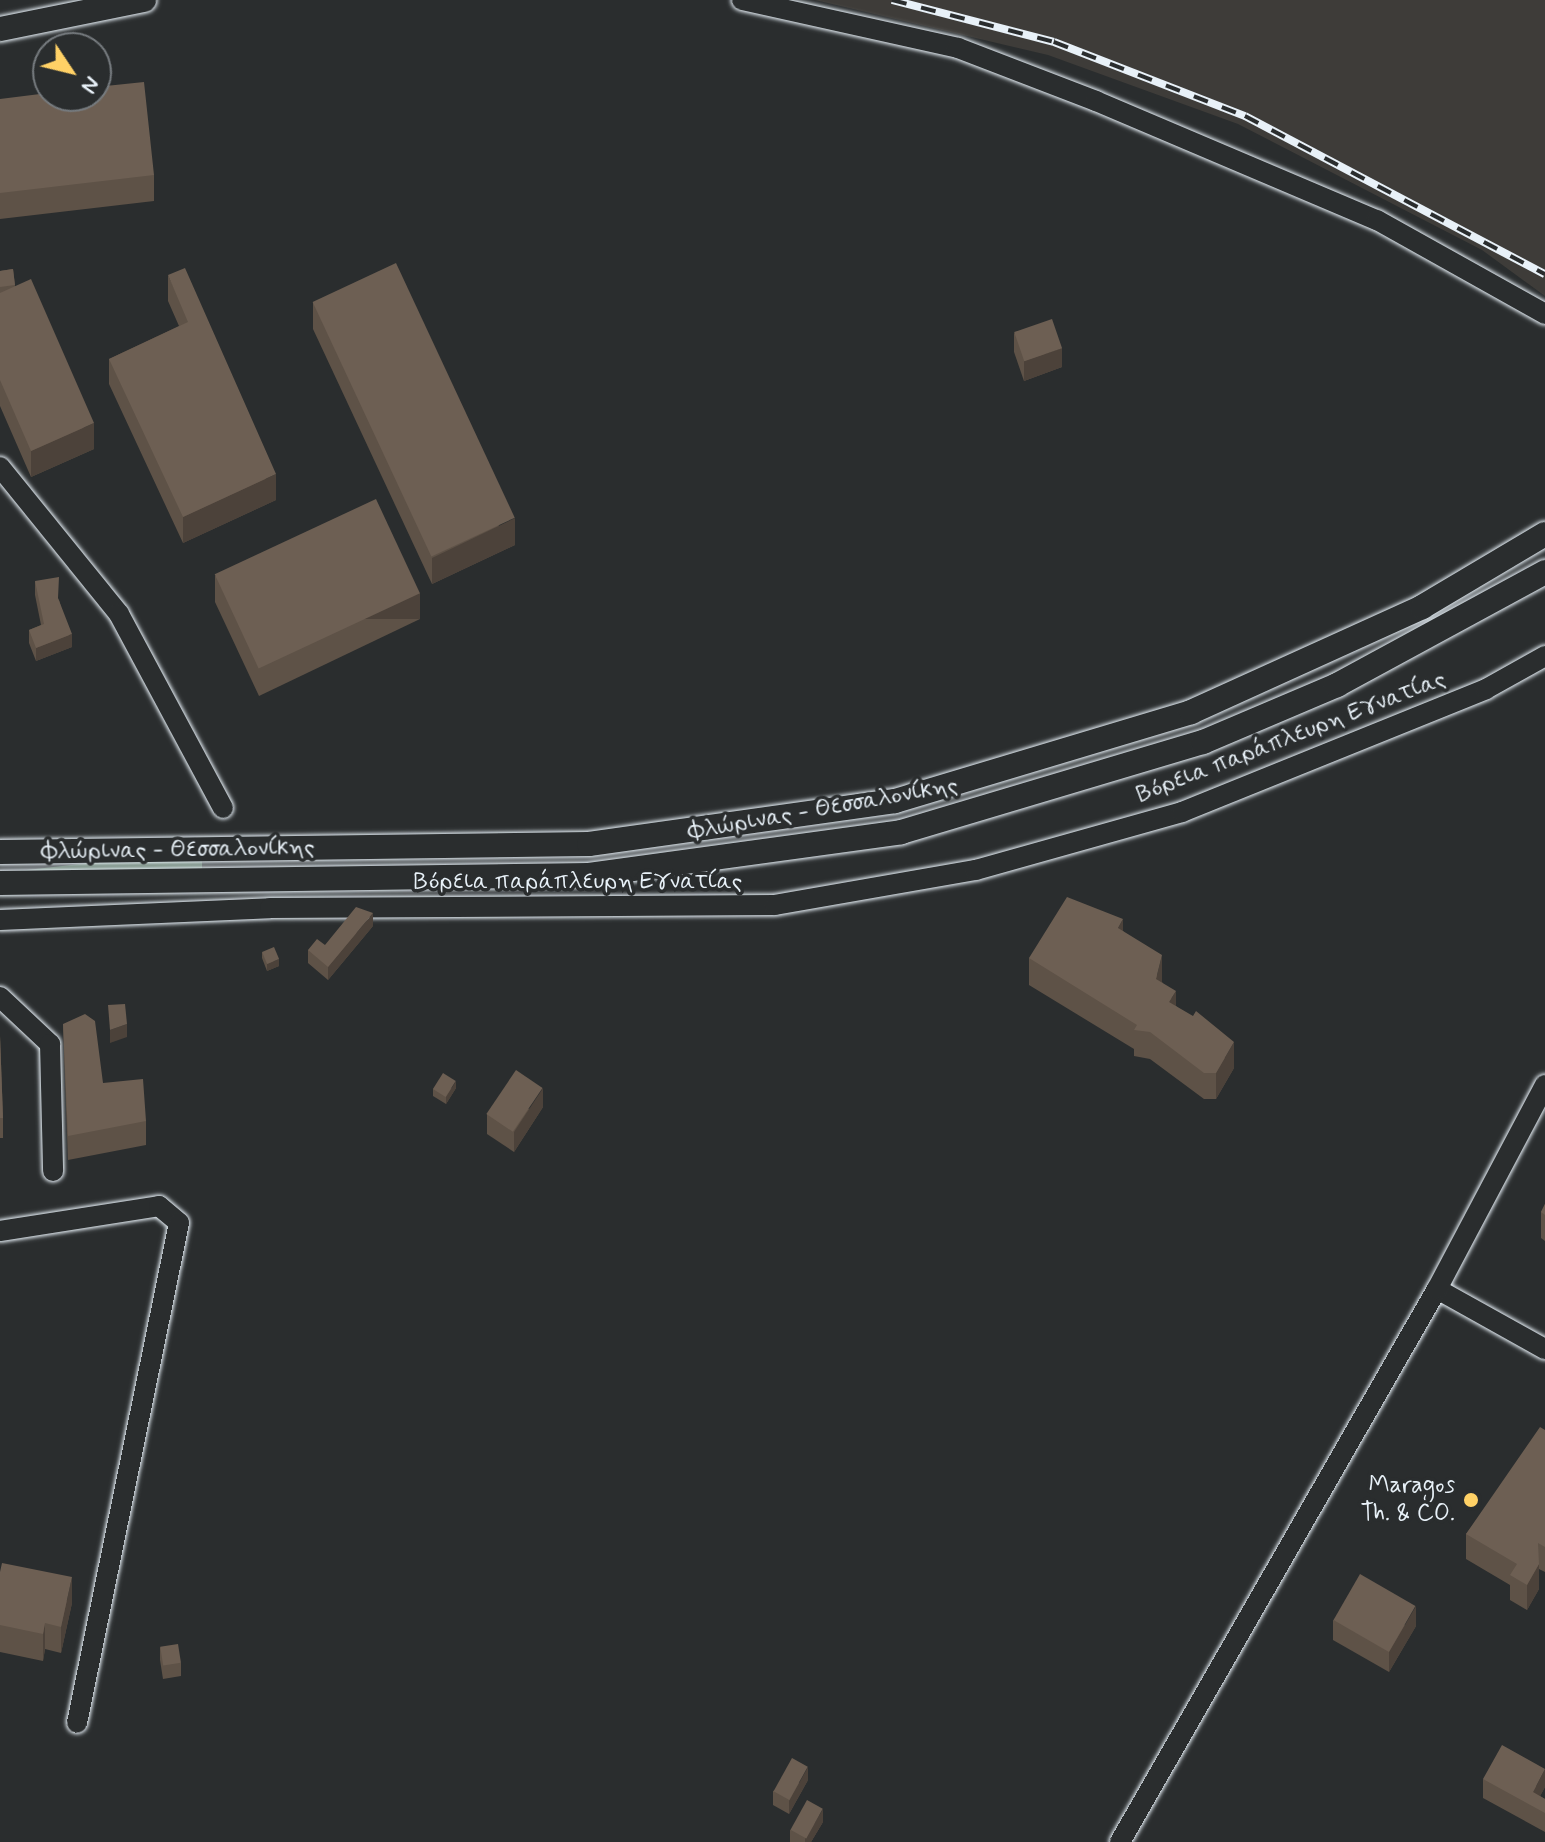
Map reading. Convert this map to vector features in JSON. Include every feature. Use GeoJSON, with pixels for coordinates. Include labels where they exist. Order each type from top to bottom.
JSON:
{"type":"FeatureCollection","features":[{"type":"Feature","properties":{"kind":"main road"},"geometry":{"type":"LineString","coordinates":[[0,29],[144,0]]}},
{"type":"Feature","properties":{"kind":"main road","name":"Φλώρινας - Θεσσαλονίκης"},"geometry":{"type":"LineString","coordinates":[[0,852],[486,847],[691,835],[995,777],[1286,673],[1324,656],[1545,534]]}},
{"type":"Feature","properties":{"kind":"main road","name":"Φλώρινας - Θεσσαλονίκης"},"geometry":{"type":"LineString","coordinates":[[0,883],[589,875],[798,851],[1003,807],[1300,703],[1545,572]]}},
{"type":"Feature","properties":{"kind":"street"},"geometry":{"type":"LineString","coordinates":[[742,0],[958,48],[1096,101],[1377,220],[1545,314]]}},
{"type":"Feature","properties":{"kind":"street"},"geometry":{"type":"LineString","coordinates":[[0,467],[119,614],[223,808]]}},
{"type":"Feature","properties":{"kind":"street","name":"Βόρεια παράπλευρη Εγνατίας"},"geometry":{"type":"LineString","coordinates":[[0,920],[270,908],[688,911],[806,900],[976,870],[1182,812],[1486,689],[1545,656]]}},
{"type":"Feature","properties":{"kind":"street"},"geometry":{"type":"LineString","coordinates":[[0,997],[50,1044],[53,1171]]}},
{"type":"Feature","properties":{"kind":"street"},"geometry":{"type":"LineString","coordinates":[[1120,1842],[1437,1289],[1545,1085]]}},
{"type":"Feature","properties":{"kind":"street"},"geometry":{"type":"LineString","coordinates":[[0,1231],[159,1206],[179,1223],[77,1723]]}},
{"type":"Feature","properties":{"kind":"street"},"geometry":{"type":"LineString","coordinates":[[1437,1289],[1545,1349]]}},
{"type":"Feature","properties":{"kind":"shaded area"},"geometry":{"type":"Polygon","coordinates":[[[815,0],[1545,0],[1545,296],[1482,250],[1238,124],[1048,55],[815,0]]]}},
{"type":"Feature","properties":{"kind":"green space"},"geometry":{"type":"Polygon","coordinates":[[[133,858],[202,859],[202,872],[0,873],[133,858]]]}},
{"type":"Feature","properties":{"kind":"building"},"geometry":{"type":"Polygon","coordinates":[[[144,82],[154,175],[0,193],[0,99],[32,95],[32,112],[112,112],[112,85],[144,82]]]}},
{"type":"Feature","properties":{"kind":"building"},"geometry":{"type":"Polygon","coordinates":[[[396,263],[515,518],[431,557],[313,302],[396,263]]]}},
{"type":"Feature","properties":{"kind":"building"},"geometry":{"type":"Polygon","coordinates":[[[185,268],[276,474],[183,517],[109,359],[188,322],[168,275],[185,268]]]}},
{"type":"Feature","properties":{"kind":"building"},"geometry":{"type":"Polygon","coordinates":[[[13,269],[15,285],[0,287],[0,271],[13,269]]]}},
{"type":"Feature","properties":{"kind":"building"},"geometry":{"type":"Polygon","coordinates":[[[31,279],[94,423],[31,451],[0,380],[0,293],[31,279]]]}},
{"type":"Feature","properties":{"kind":"building"},"geometry":{"type":"Polygon","coordinates":[[[1052,319],[1062,348],[1024,361],[1014,332],[1052,319]]]}},
{"type":"Feature","properties":{"kind":"building"},"geometry":{"type":"Polygon","coordinates":[[[376,499],[420,593],[259,668],[215,574],[376,499]]]}},
{"type":"Feature","properties":{"kind":"building"},"geometry":{"type":"Polygon","coordinates":[[[59,577],[58,598],[72,634],[36,648],[29,630],[44,624],[35,581],[59,577]]]}},
{"type":"Feature","properties":{"kind":"building"},"geometry":{"type":"Polygon","coordinates":[[[1067,897],[1123,919],[1118,928],[1162,955],[1156,979],[1176,991],[1169,1002],[1193,1016],[1196,1011],[1234,1042],[1216,1073],[1204,1073],[1150,1032],[1134,1030],[1137,1025],[1029,958],[1067,897]]]}},
{"type":"Feature","properties":{"kind":"building"},"geometry":{"type":"Polygon","coordinates":[[[356,907],[373,913],[328,967],[308,950],[317,939],[325,945],[356,907]]]}},
{"type":"Feature","properties":{"kind":"building"},"geometry":{"type":"Polygon","coordinates":[[[274,947],[279,959],[267,964],[262,952],[274,947]]]}},
{"type":"Feature","properties":{"kind":"building"},"geometry":{"type":"Polygon","coordinates":[[[125,1004],[127,1024],[110,1030],[108,1005],[125,1004]]]}},
{"type":"Feature","properties":{"kind":"building"},"geometry":{"type":"Polygon","coordinates":[[[85,1014],[95,1021],[103,1083],[143,1079],[146,1121],[68,1136],[63,1024],[85,1014]]]}},
{"type":"Feature","properties":{"kind":"building"},"geometry":{"type":"Polygon","coordinates":[[[0,1036],[3,1118],[0,1118],[0,1036]]]}},
{"type":"Feature","properties":{"kind":"building"},"geometry":{"type":"Polygon","coordinates":[[[516,1070],[543,1088],[513,1132],[486,1114],[516,1070]]]}},
{"type":"Feature","properties":{"kind":"building"},"geometry":{"type":"Polygon","coordinates":[[[443,1073],[456,1081],[446,1097],[433,1089],[443,1073]]]}},
{"type":"Feature","properties":{"kind":"building"},"geometry":{"type":"Polygon","coordinates":[[[1540,1427],[1545,1430],[1545,1547],[1538,1543],[1539,1564],[1527,1585],[1510,1575],[1517,1564],[1466,1534],[1540,1427]]]}},
{"type":"Feature","properties":{"kind":"building"},"geometry":{"type":"Polygon","coordinates":[[[2,1563],[72,1577],[61,1627],[45,1623],[43,1634],[0,1625],[2,1563]]]}},
{"type":"Feature","properties":{"kind":"building"},"geometry":{"type":"Polygon","coordinates":[[[1360,1574],[1415,1606],[1389,1652],[1334,1620],[1360,1574]]]}},
{"type":"Feature","properties":{"kind":"building"},"geometry":{"type":"Polygon","coordinates":[[[178,1644],[181,1663],[163,1666],[160,1647],[178,1644]]]}},
{"type":"Feature","properties":{"kind":"building"},"geometry":{"type":"Polygon","coordinates":[[[1502,1745],[1545,1769],[1533,1792],[1545,1799],[1545,1813],[1483,1779],[1502,1745]]]}},
{"type":"Feature","properties":{"kind":"building"},"geometry":{"type":"Polygon","coordinates":[[[792,1758],[808,1767],[789,1800],[774,1791],[792,1758]]]}},
{"type":"Feature","properties":{"kind":"building"},"geometry":{"type":"Polygon","coordinates":[[[807,1800],[823,1809],[806,1838],[791,1830],[807,1800]]]}},
{"type":"Feature","properties":{"kind":"railway"},"geometry":{"type":"LineString","coordinates":[[892,0],[1054,42],[1245,116],[1545,274]]}},
{"type":"Feature","properties":{"kind":"place","name":"Maragos Th. & CO."},"geometry":{"type":"Point","coordinates":[1471,1500]}}]}
